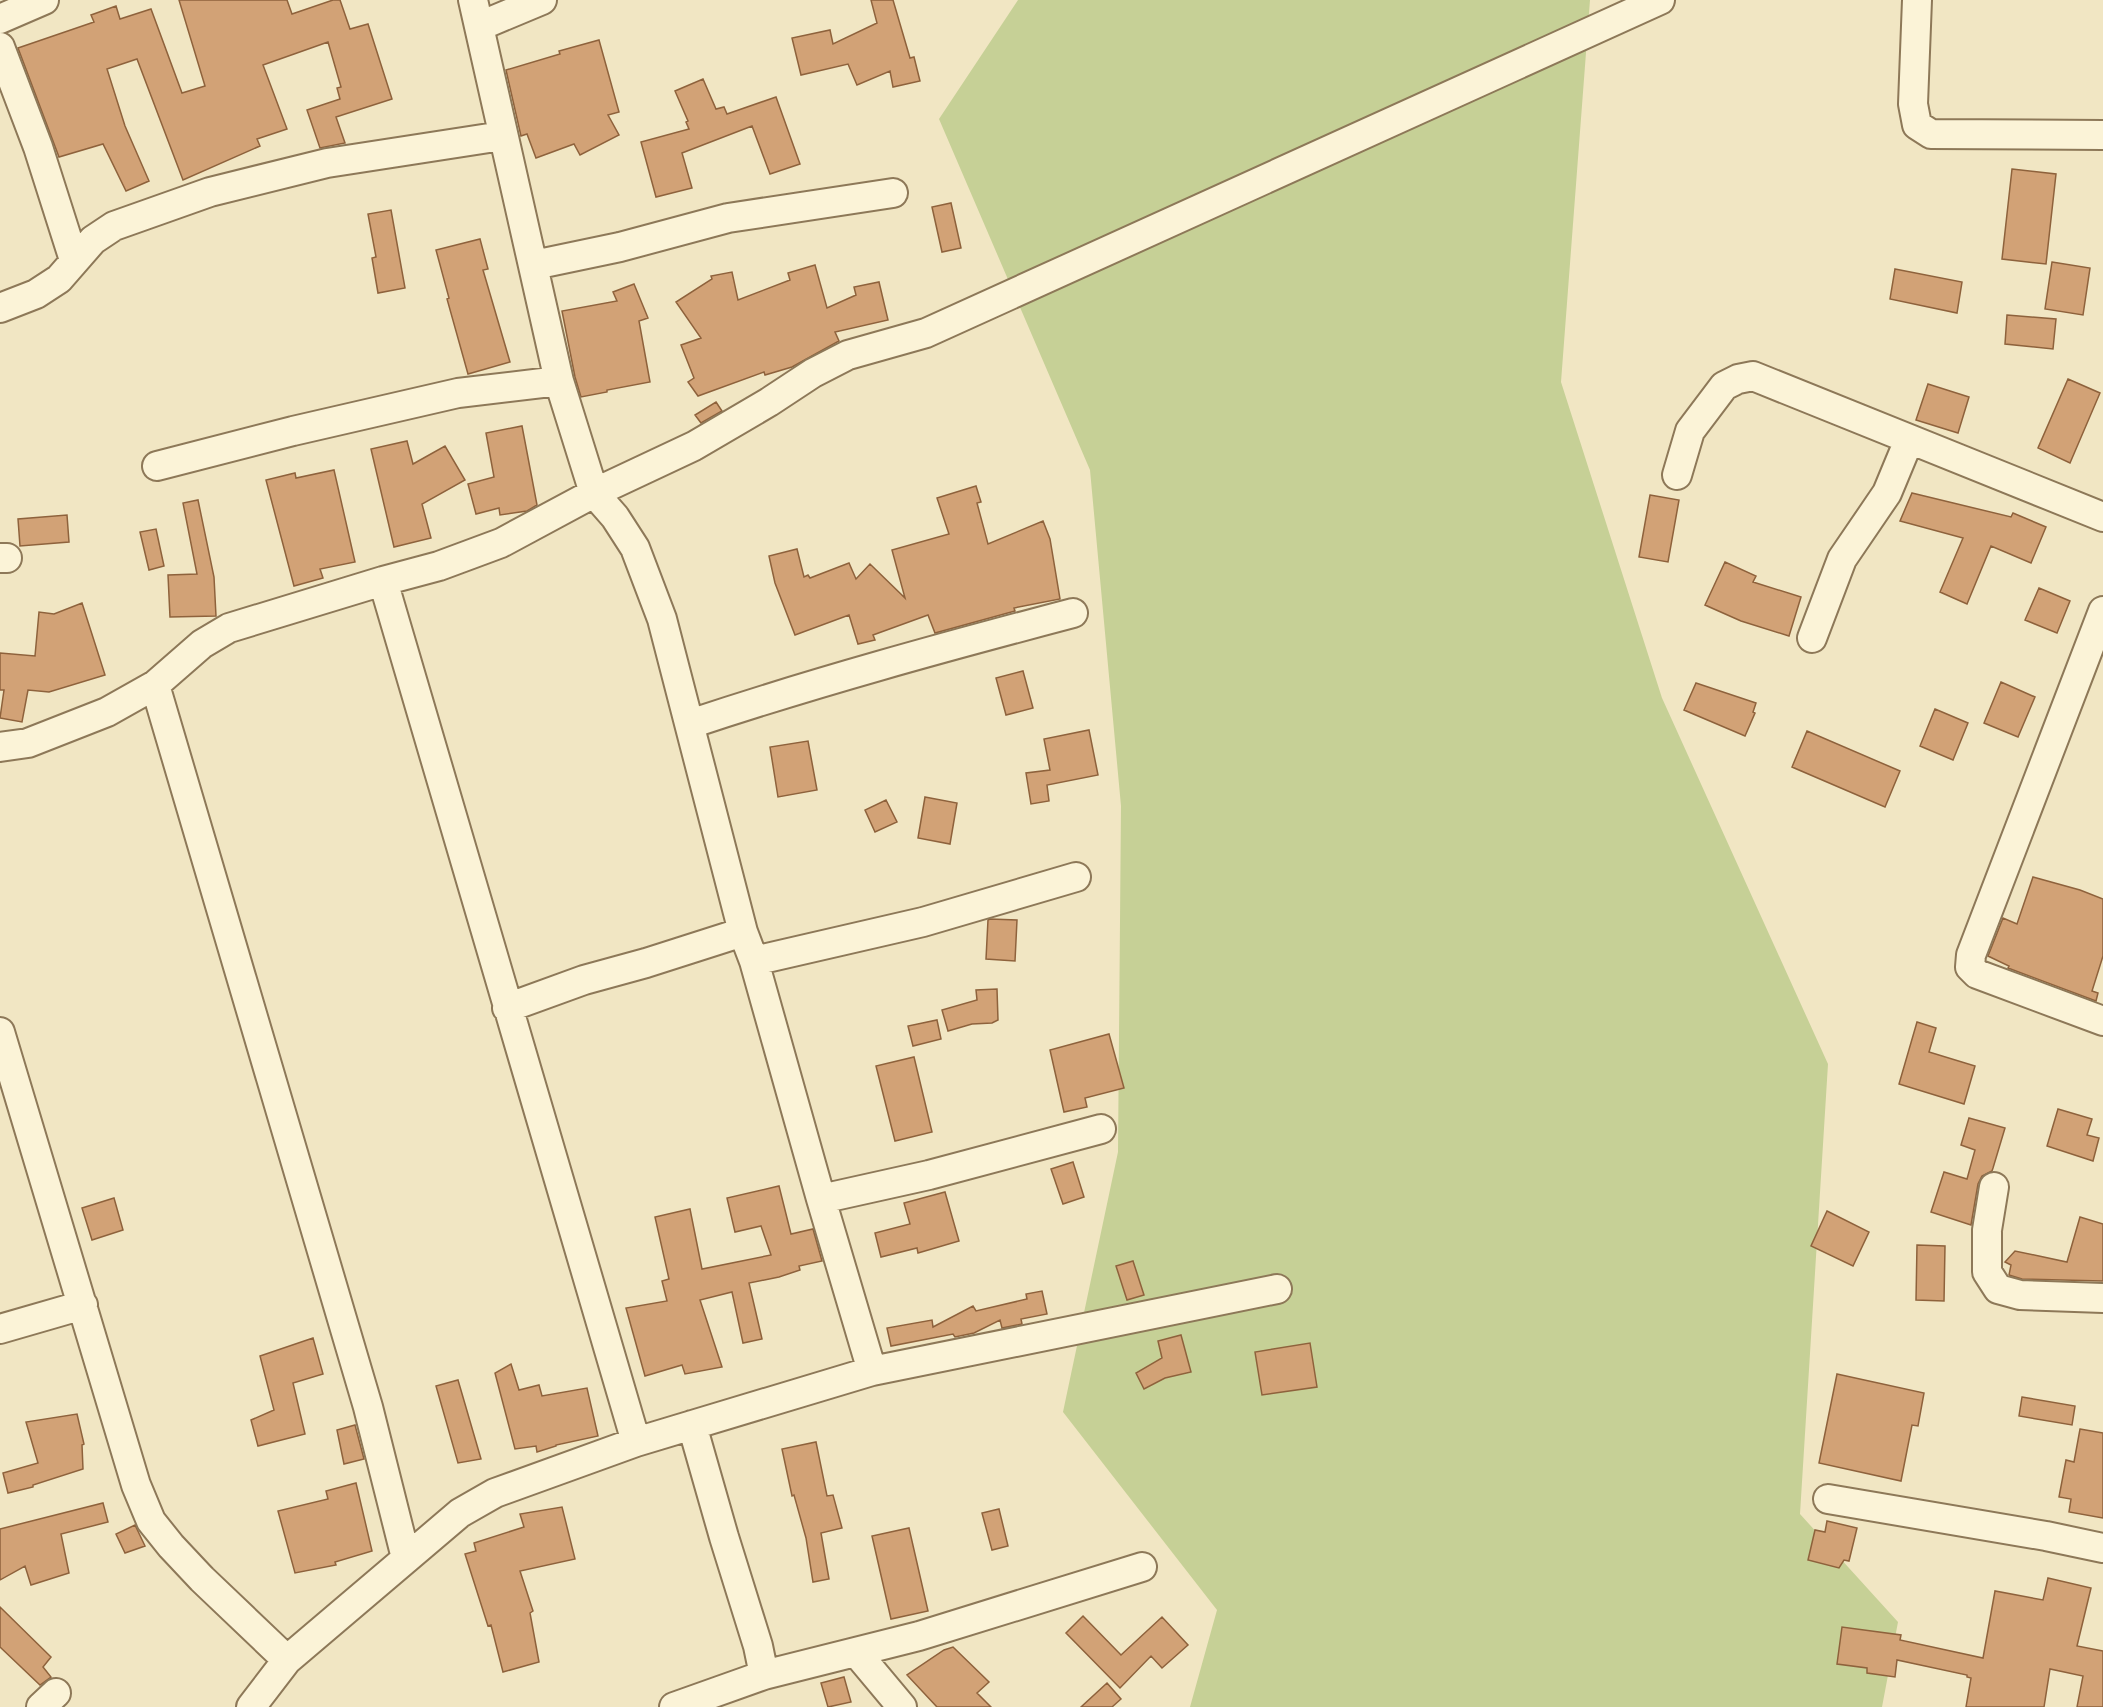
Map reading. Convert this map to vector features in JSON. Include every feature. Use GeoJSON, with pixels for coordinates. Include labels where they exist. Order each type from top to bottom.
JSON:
{"type":"FeatureCollection","features":[{"type":"Feature","properties":{"kind":"street"},"geometry":{"type":"LineString","coordinates":[[0,19],[44,0]]}},
{"type":"Feature","properties":{"kind":"street"},"geometry":{"type":"LineString","coordinates":[[542,0],[476,13],[559,381],[594,493],[615,517],[635,548],[662,620],[742,932],[754,962],[872,1371]]}},
{"type":"Feature","properties":{"kind":"street"},"geometry":{"type":"LineString","coordinates":[[0,747],[28,743],[107,712],[155,685],[202,644],[229,628],[439,566],[501,543],[594,493],[694,446],[813,373],[848,355],[926,333],[1660,0]]}},
{"type":"Feature","properties":{"kind":"street"},"geometry":{"type":"LineString","coordinates":[[1917,0],[1914,104],[1917,125],[1931,134],[2103,135]]}},
{"type":"Feature","properties":{"kind":"street"},"geometry":{"type":"LineString","coordinates":[[0,47],[38,147],[74,260]]}},
{"type":"Feature","properties":{"kind":"street"},"geometry":{"type":"LineString","coordinates":[[0,308],[36,294],[59,279],[93,240],[114,226],[210,192],[327,164],[502,136]]}},
{"type":"Feature","properties":{"kind":"street"},"geometry":{"type":"LineString","coordinates":[[534,265],[620,247],[728,218],[893,193]]}},
{"type":"Feature","properties":{"kind":"street"},"geometry":{"type":"LineString","coordinates":[[1677,475],[1690,431],[1724,386],[1738,379],[1753,376],[2103,517]]}},
{"type":"Feature","properties":{"kind":"street"},"geometry":{"type":"LineString","coordinates":[[158,466],[293,431],[458,393],[559,381]]}},
{"type":"Feature","properties":{"kind":"street"},"geometry":{"type":"LineString","coordinates":[[1812,638],[1842,559],[1887,493],[1909,440]]}},
{"type":"Feature","properties":{"kind":"street"},"geometry":{"type":"LineString","coordinates":[[383,581],[636,1442]]}},
{"type":"Feature","properties":{"kind":"street"},"geometry":{"type":"LineString","coordinates":[[2103,612],[1971,955],[1970,967],[1977,974],[2103,1021]]}},
{"type":"Feature","properties":{"kind":"street"},"geometry":{"type":"LineString","coordinates":[[690,724],[779,694],[909,656],[1073,613]]}},
{"type":"Feature","properties":{"kind":"street"},"geometry":{"type":"LineString","coordinates":[[155,685],[365,1396],[406,1558]]}},
{"type":"Feature","properties":{"kind":"street"},"geometry":{"type":"LineString","coordinates":[[754,962],[923,922],[1076,877]]}},
{"type":"Feature","properties":{"kind":"street"},"geometry":{"type":"LineString","coordinates":[[507,1008],[584,980],[742,932]]}},
{"type":"Feature","properties":{"kind":"street"},"geometry":{"type":"LineString","coordinates":[[0,1032],[136,1485],[151,1521],[202,1579],[287,1660]]}},
{"type":"Feature","properties":{"kind":"street"},"geometry":{"type":"LineString","coordinates":[[821,1199],[929,1175],[1101,1129]]}},
{"type":"Feature","properties":{"kind":"street"},"geometry":{"type":"LineString","coordinates":[[1995,1187],[1988,1230],[1987,1272],[1998,1289],[2020,1295],[2103,1298]]}},
{"type":"Feature","properties":{"kind":"street"},"geometry":{"type":"LineString","coordinates":[[251,1707],[287,1660],[460,1513],[495,1493],[636,1442],[872,1371],[1276,1289]]}},
{"type":"Feature","properties":{"kind":"street"},"geometry":{"type":"LineString","coordinates":[[0,1329],[83,1305]]}},
{"type":"Feature","properties":{"kind":"street"},"geometry":{"type":"LineString","coordinates":[[692,1425],[758,1646],[764,1675]]}},
{"type":"Feature","properties":{"kind":"street"},"geometry":{"type":"LineString","coordinates":[[1828,1499],[2046,1536],[2103,1548]]}},
{"type":"Feature","properties":{"kind":"street"},"geometry":{"type":"LineString","coordinates":[[674,1707],[764,1675],[919,1636],[1142,1567]]}},
{"type":"Feature","properties":{"kind":"street"},"geometry":{"type":"LineString","coordinates":[[856,1652],[902,1707]]}},
{"type":"Feature","properties":{"kind":"green space"},"geometry":{"type":"Polygon","coordinates":[[[1018,0],[1590,0],[1561,382],[1662,698],[1828,1064],[1800,1514],[1898,1622],[1882,1707],[1190,1707],[1217,1610],[1063,1412],[1118,1152],[1121,806],[1090,470],[939,119],[1018,0]]]}},
{"type":"Feature","properties":{"kind":"building"},"geometry":{"type":"Polygon","coordinates":[[[179,0],[287,0],[292,14],[333,0],[340,0],[350,29],[368,24],[392,99],[336,117],[345,143],[320,148],[307,110],[340,99],[337,88],[341,87],[328,42],[263,65],[287,129],[257,139],[260,146],[183,180],[137,59],[107,69],[125,126],[149,181],[126,191],[103,144],[59,157],[18,48],[94,22],[91,15],[116,6],[120,19],[151,9],[182,93],[205,86],[179,0]]]}},
{"type":"Feature","properties":{"kind":"building"},"geometry":{"type":"Polygon","coordinates":[[[871,0],[893,0],[910,58],[914,57],[920,81],[893,87],[890,71],[857,85],[848,64],[801,75],[792,38],[830,30],[833,44],[877,23],[871,0]]]}},
{"type":"Feature","properties":{"kind":"building"},"geometry":{"type":"Polygon","coordinates":[[[599,40],[619,112],[608,115],[619,135],[580,155],[574,144],[536,158],[527,134],[521,136],[506,70],[560,54],[559,51],[599,40]]]}},
{"type":"Feature","properties":{"kind":"building"},"geometry":{"type":"Polygon","coordinates":[[[703,79],[716,109],[724,107],[727,114],[776,97],[800,164],[770,174],[752,126],[682,153],[692,188],[656,197],[641,142],[689,129],[686,122],[688,121],[675,91],[703,79]]]}},
{"type":"Feature","properties":{"kind":"building"},"geometry":{"type":"Polygon","coordinates":[[[2012,169],[2056,174],[2046,264],[2002,259],[2012,169]]]}},
{"type":"Feature","properties":{"kind":"building"},"geometry":{"type":"Polygon","coordinates":[[[951,203],[961,248],[942,252],[932,207],[951,203]]]}},
{"type":"Feature","properties":{"kind":"building"},"geometry":{"type":"Polygon","coordinates":[[[391,210],[405,288],[378,293],[372,258],[376,257],[368,214],[391,210]]]}},
{"type":"Feature","properties":{"kind":"building"},"geometry":{"type":"Polygon","coordinates":[[[480,239],[488,269],[483,270],[510,362],[468,374],[436,250],[480,239]]]}},
{"type":"Feature","properties":{"kind":"building"},"geometry":{"type":"Polygon","coordinates":[[[2052,262],[2090,268],[2083,315],[2045,309],[2052,262]]]}},
{"type":"Feature","properties":{"kind":"building"},"geometry":{"type":"Polygon","coordinates":[[[815,265],[827,308],[856,295],[854,287],[879,282],[888,320],[835,332],[839,341],[792,367],[765,375],[764,372],[698,396],[688,382],[694,378],[681,345],[701,338],[676,302],[712,279],[711,276],[732,272],[738,300],[790,280],[788,273],[815,265]]]}},
{"type":"Feature","properties":{"kind":"building"},"geometry":{"type":"Polygon","coordinates":[[[1895,269],[1962,282],[1957,313],[1890,299],[1895,269]]]}},
{"type":"Feature","properties":{"kind":"building"},"geometry":{"type":"Polygon","coordinates":[[[634,284],[648,318],[639,321],[650,382],[581,397],[562,311],[617,301],[613,292],[634,284]]]}},
{"type":"Feature","properties":{"kind":"building"},"geometry":{"type":"Polygon","coordinates":[[[2007,315],[2056,319],[2053,349],[2005,344],[2007,315]]]}},
{"type":"Feature","properties":{"kind":"building"},"geometry":{"type":"Polygon","coordinates":[[[2068,379],[2100,393],[2070,463],[2038,448],[2068,379]]]}},
{"type":"Feature","properties":{"kind":"building"},"geometry":{"type":"Polygon","coordinates":[[[1928,384],[1969,397],[1958,433],[1916,420],[1928,384]]]}},
{"type":"Feature","properties":{"kind":"building"},"geometry":{"type":"Polygon","coordinates":[[[716,402],[722,411],[701,423],[695,415],[716,402]]]}},
{"type":"Feature","properties":{"kind":"building"},"geometry":{"type":"Polygon","coordinates":[[[522,426],[537,505],[527,511],[500,515],[499,508],[476,514],[468,484],[494,477],[486,433],[522,426]]]}},
{"type":"Feature","properties":{"kind":"building"},"geometry":{"type":"Polygon","coordinates":[[[407,441],[413,464],[445,446],[465,480],[422,504],[431,538],[394,547],[371,449],[407,441]]]}},
{"type":"Feature","properties":{"kind":"building"},"geometry":{"type":"Polygon","coordinates":[[[334,470],[355,562],[320,569],[323,578],[294,586],[266,480],[295,473],[296,478],[334,470]]]}},
{"type":"Feature","properties":{"kind":"building"},"geometry":{"type":"Polygon","coordinates":[[[976,486],[981,502],[977,503],[988,544],[1043,521],[1050,539],[1060,599],[1014,608],[1015,611],[935,633],[928,615],[873,635],[875,640],[858,644],[849,615],[795,635],[775,583],[769,556],[797,549],[804,577],[808,575],[810,578],[849,563],[856,579],[870,564],[905,598],[892,550],[949,534],[937,498],[976,486]]]}},
{"type":"Feature","properties":{"kind":"building"},"geometry":{"type":"Polygon","coordinates":[[[1912,493],[2011,517],[2013,513],[2046,527],[2031,563],[1991,546],[1967,604],[1940,592],[1963,538],[1900,521],[1912,493]]]}},
{"type":"Feature","properties":{"kind":"building"},"geometry":{"type":"Polygon","coordinates":[[[1650,495],[1679,500],[1668,562],[1639,557],[1650,495]]]}},
{"type":"Feature","properties":{"kind":"building"},"geometry":{"type":"Polygon","coordinates":[[[198,500],[214,577],[216,616],[170,617],[168,575],[197,574],[183,503],[198,500]]]}},
{"type":"Feature","properties":{"kind":"building"},"geometry":{"type":"Polygon","coordinates":[[[67,515],[69,542],[20,546],[18,519],[67,515]]]}},
{"type":"Feature","properties":{"kind":"building"},"geometry":{"type":"Polygon","coordinates":[[[156,529],[164,566],[149,570],[140,532],[156,529]]]}},
{"type":"Feature","properties":{"kind":"building"},"geometry":{"type":"Polygon","coordinates":[[[1725,562],[1756,576],[1753,582],[1801,597],[1789,636],[1741,621],[1705,605],[1725,562]]]}},
{"type":"Feature","properties":{"kind":"building"},"geometry":{"type":"Polygon","coordinates":[[[2039,588],[2070,601],[2057,633],[2025,620],[2039,588]]]}},
{"type":"Feature","properties":{"kind":"building"},"geometry":{"type":"Polygon","coordinates":[[[82,603],[105,675],[49,692],[28,690],[22,722],[0,718],[4,690],[0,690],[0,653],[35,656],[39,612],[54,614],[82,603]]]}},
{"type":"Feature","properties":{"kind":"building"},"geometry":{"type":"Polygon","coordinates":[[[1023,671],[1033,708],[1006,715],[996,678],[1023,671]]]}},
{"type":"Feature","properties":{"kind":"building"},"geometry":{"type":"Polygon","coordinates":[[[2001,682],[2035,697],[2018,737],[1984,723],[2001,682]]]}},
{"type":"Feature","properties":{"kind":"building"},"geometry":{"type":"Polygon","coordinates":[[[1696,683],[1756,703],[1753,712],[1755,713],[1745,736],[1684,710],[1696,683]]]}},
{"type":"Feature","properties":{"kind":"building"},"geometry":{"type":"Polygon","coordinates":[[[1935,709],[1968,723],[1953,760],[1920,746],[1935,709]]]}},
{"type":"Feature","properties":{"kind":"building"},"geometry":{"type":"Polygon","coordinates":[[[1089,730],[1098,775],[1047,785],[1049,801],[1031,804],[1026,773],[1050,770],[1044,739],[1089,730]]]}},
{"type":"Feature","properties":{"kind":"building"},"geometry":{"type":"Polygon","coordinates":[[[1807,731],[1900,771],[1885,807],[1792,767],[1807,731]]]}},
{"type":"Feature","properties":{"kind":"building"},"geometry":{"type":"Polygon","coordinates":[[[808,741],[817,790],[778,797],[770,747],[808,741]]]}},
{"type":"Feature","properties":{"kind":"building"},"geometry":{"type":"Polygon","coordinates":[[[925,797],[957,803],[950,844],[918,838],[925,797]]]}},
{"type":"Feature","properties":{"kind":"building"},"geometry":{"type":"Polygon","coordinates":[[[886,800],[897,822],[875,832],[865,810],[886,800]]]}},
{"type":"Feature","properties":{"kind":"building"},"geometry":{"type":"Polygon","coordinates":[[[2033,877],[2103,899],[2103,956],[2092,991],[2098,993],[2096,1001],[2008,968],[2009,966],[1988,956],[2003,918],[2017,924],[2033,877]]]}},
{"type":"Feature","properties":{"kind":"building"},"geometry":{"type":"Polygon","coordinates":[[[988,920],[1017,920],[1015,961],[986,959],[988,920]]]}},
{"type":"Feature","properties":{"kind":"building"},"geometry":{"type":"Polygon","coordinates":[[[997,989],[998,1020],[948,1031],[942,1010],[977,1000],[976,990],[997,989]]]}},
{"type":"Feature","properties":{"kind":"building"},"geometry":{"type":"Polygon","coordinates":[[[937,1020],[941,1039],[913,1046],[908,1026],[937,1020]]]}},
{"type":"Feature","properties":{"kind":"building"},"geometry":{"type":"Polygon","coordinates":[[[1917,1022],[1936,1028],[1929,1052],[1975,1066],[1964,1104],[1899,1084],[1917,1022]]]}},
{"type":"Feature","properties":{"kind":"building"},"geometry":{"type":"Polygon","coordinates":[[[1109,1034],[1124,1088],[1085,1098],[1087,1107],[1064,1112],[1050,1050],[1109,1034]]]}},
{"type":"Feature","properties":{"kind":"building"},"geometry":{"type":"Polygon","coordinates":[[[914,1057],[932,1132],[895,1141],[876,1066],[914,1057]]]}},
{"type":"Feature","properties":{"kind":"building"},"geometry":{"type":"Polygon","coordinates":[[[2058,1109],[2092,1119],[2087,1135],[2099,1138],[2093,1161],[2047,1146],[2058,1109]]]}},
{"type":"Feature","properties":{"kind":"building"},"geometry":{"type":"Polygon","coordinates":[[[1969,1118],[2005,1128],[1992,1171],[1982,1176],[1978,1184],[1971,1225],[1931,1212],[1944,1172],[1967,1179],[1975,1150],[1961,1145],[1969,1118]]]}},
{"type":"Feature","properties":{"kind":"building"},"geometry":{"type":"Polygon","coordinates":[[[1073,1162],[1084,1197],[1063,1204],[1051,1169],[1073,1162]]]}},
{"type":"Feature","properties":{"kind":"building"},"geometry":{"type":"Polygon","coordinates":[[[779,1186],[791,1234],[813,1229],[822,1261],[799,1266],[800,1270],[779,1277],[749,1283],[762,1339],[743,1343],[732,1292],[700,1300],[722,1367],[685,1374],[682,1365],[645,1376],[626,1308],[667,1301],[662,1281],[669,1279],[655,1217],[690,1209],[702,1269],[771,1255],[761,1226],[735,1232],[727,1198],[779,1186]]]}},
{"type":"Feature","properties":{"kind":"building"},"geometry":{"type":"Polygon","coordinates":[[[945,1192],[959,1241],[918,1253],[917,1248],[881,1257],[875,1233],[910,1224],[904,1203],[945,1192]]]}},
{"type":"Feature","properties":{"kind":"building"},"geometry":{"type":"Polygon","coordinates":[[[114,1198],[123,1230],[92,1240],[82,1208],[114,1198]]]}},
{"type":"Feature","properties":{"kind":"building"},"geometry":{"type":"Polygon","coordinates":[[[1827,1211],[1869,1232],[1853,1266],[1811,1246],[1827,1211]]]}},
{"type":"Feature","properties":{"kind":"building"},"geometry":{"type":"Polygon","coordinates":[[[2080,1217],[2103,1224],[2103,1281],[2022,1279],[2009,1275],[2011,1265],[2005,1262],[2015,1251],[2067,1262],[2080,1217]]]}},
{"type":"Feature","properties":{"kind":"building"},"geometry":{"type":"Polygon","coordinates":[[[1917,1245],[1945,1246],[1944,1301],[1916,1300],[1917,1245]]]}},
{"type":"Feature","properties":{"kind":"building"},"geometry":{"type":"Polygon","coordinates":[[[1133,1261],[1144,1295],[1127,1300],[1116,1266],[1133,1261]]]}},
{"type":"Feature","properties":{"kind":"building"},"geometry":{"type":"Polygon","coordinates":[[[1042,1291],[1047,1314],[1021,1319],[1022,1324],[1002,1328],[1000,1320],[974,1333],[955,1337],[953,1334],[891,1346],[887,1328],[932,1320],[933,1327],[973,1306],[976,1311],[1027,1299],[1026,1294],[1042,1291]]]}},
{"type":"Feature","properties":{"kind":"building"},"geometry":{"type":"Polygon","coordinates":[[[1181,1335],[1191,1372],[1165,1378],[1144,1389],[1136,1373],[1162,1358],[1158,1341],[1181,1335]]]}},
{"type":"Feature","properties":{"kind":"building"},"geometry":{"type":"Polygon","coordinates":[[[313,1338],[323,1374],[293,1383],[305,1434],[258,1446],[251,1420],[274,1410],[260,1356],[313,1338]]]}},
{"type":"Feature","properties":{"kind":"building"},"geometry":{"type":"Polygon","coordinates":[[[1310,1343],[1317,1387],[1262,1395],[1255,1352],[1310,1343]]]}},
{"type":"Feature","properties":{"kind":"building"},"geometry":{"type":"Polygon","coordinates":[[[511,1364],[519,1390],[539,1385],[542,1396],[587,1388],[598,1436],[556,1445],[537,1452],[536,1446],[515,1449],[495,1373],[511,1364]]]}},
{"type":"Feature","properties":{"kind":"building"},"geometry":{"type":"Polygon","coordinates":[[[1837,1374],[1924,1393],[1918,1426],[1912,1425],[1901,1481],[1819,1463],[1837,1374]]]}},
{"type":"Feature","properties":{"kind":"building"},"geometry":{"type":"Polygon","coordinates":[[[458,1380],[481,1459],[458,1463],[436,1386],[458,1380]]]}},
{"type":"Feature","properties":{"kind":"building"},"geometry":{"type":"Polygon","coordinates":[[[2022,1397],[2075,1406],[2072,1425],[2019,1416],[2022,1397]]]}},
{"type":"Feature","properties":{"kind":"building"},"geometry":{"type":"Polygon","coordinates":[[[77,1414],[84,1444],[82,1445],[83,1469],[33,1485],[33,1487],[8,1493],[3,1473],[38,1463],[26,1422],[77,1414]]]}},
{"type":"Feature","properties":{"kind":"building"},"geometry":{"type":"Polygon","coordinates":[[[355,1425],[364,1459],[344,1464],[337,1430],[355,1425]]]}},
{"type":"Feature","properties":{"kind":"building"},"geometry":{"type":"Polygon","coordinates":[[[2080,1429],[2103,1433],[2103,1518],[2069,1512],[2071,1499],[2059,1497],[2066,1460],[2074,1462],[2080,1429]]]}},
{"type":"Feature","properties":{"kind":"building"},"geometry":{"type":"Polygon","coordinates":[[[816,1442],[827,1496],[833,1495],[842,1528],[821,1533],[829,1579],[813,1582],[806,1538],[794,1495],[792,1496],[782,1449],[816,1442]]]}},
{"type":"Feature","properties":{"kind":"building"},"geometry":{"type":"Polygon","coordinates":[[[356,1483],[372,1551],[335,1562],[336,1565],[295,1573],[278,1511],[328,1499],[326,1491],[356,1483]]]}},
{"type":"Feature","properties":{"kind":"building"},"geometry":{"type":"Polygon","coordinates":[[[103,1503],[108,1522],[61,1534],[69,1573],[31,1585],[25,1566],[0,1580],[0,1529],[103,1503]]]}},
{"type":"Feature","properties":{"kind":"building"},"geometry":{"type":"Polygon","coordinates":[[[562,1507],[575,1559],[520,1571],[533,1611],[530,1613],[539,1662],[503,1672],[491,1625],[488,1626],[465,1554],[476,1551],[474,1543],[524,1527],[520,1514],[562,1507]]]}},
{"type":"Feature","properties":{"kind":"building"},"geometry":{"type":"Polygon","coordinates":[[[999,1509],[1008,1546],[992,1550],[982,1513],[999,1509]]]}},
{"type":"Feature","properties":{"kind":"building"},"geometry":{"type":"Polygon","coordinates":[[[1827,1521],[1857,1528],[1849,1561],[1844,1560],[1839,1568],[1808,1560],[1815,1530],[1825,1532],[1827,1521]]]}},
{"type":"Feature","properties":{"kind":"building"},"geometry":{"type":"Polygon","coordinates":[[[135,1525],[145,1546],[125,1553],[116,1534],[135,1525]]]}},
{"type":"Feature","properties":{"kind":"building"},"geometry":{"type":"Polygon","coordinates":[[[909,1528],[928,1611],[891,1619],[872,1536],[909,1528]]]}},
{"type":"Feature","properties":{"kind":"building"},"geometry":{"type":"Polygon","coordinates":[[[2048,1578],[2091,1588],[2077,1646],[2103,1651],[2103,1707],[2077,1707],[2083,1676],[2050,1669],[2044,1707],[1966,1707],[1971,1678],[1967,1675],[1897,1660],[1895,1677],[1867,1673],[1867,1668],[1837,1664],[1842,1627],[1901,1635],[1900,1640],[1983,1658],[1995,1591],[2043,1600],[2048,1578]]]}},
{"type":"Feature","properties":{"kind":"building"},"geometry":{"type":"Polygon","coordinates":[[[0,1607],[51,1657],[43,1667],[51,1677],[40,1685],[0,1647],[0,1607]]]}},
{"type":"Feature","properties":{"kind":"building"},"geometry":{"type":"Polygon","coordinates":[[[1083,1616],[1121,1655],[1162,1617],[1188,1645],[1162,1668],[1151,1656],[1120,1688],[1066,1633],[1083,1616]]]}},
{"type":"Feature","properties":{"kind":"building"},"geometry":{"type":"Polygon","coordinates":[[[953,1647],[989,1682],[977,1693],[991,1707],[937,1707],[907,1675],[944,1650],[953,1647]]]}},
{"type":"Feature","properties":{"kind":"building"},"geometry":{"type":"Polygon","coordinates":[[[844,1677],[851,1702],[828,1707],[821,1683],[844,1677]]]}},
{"type":"Feature","properties":{"kind":"building"},"geometry":{"type":"Polygon","coordinates":[[[1107,1683],[1121,1699],[1112,1707],[1081,1707],[1107,1683]]]}}]}
